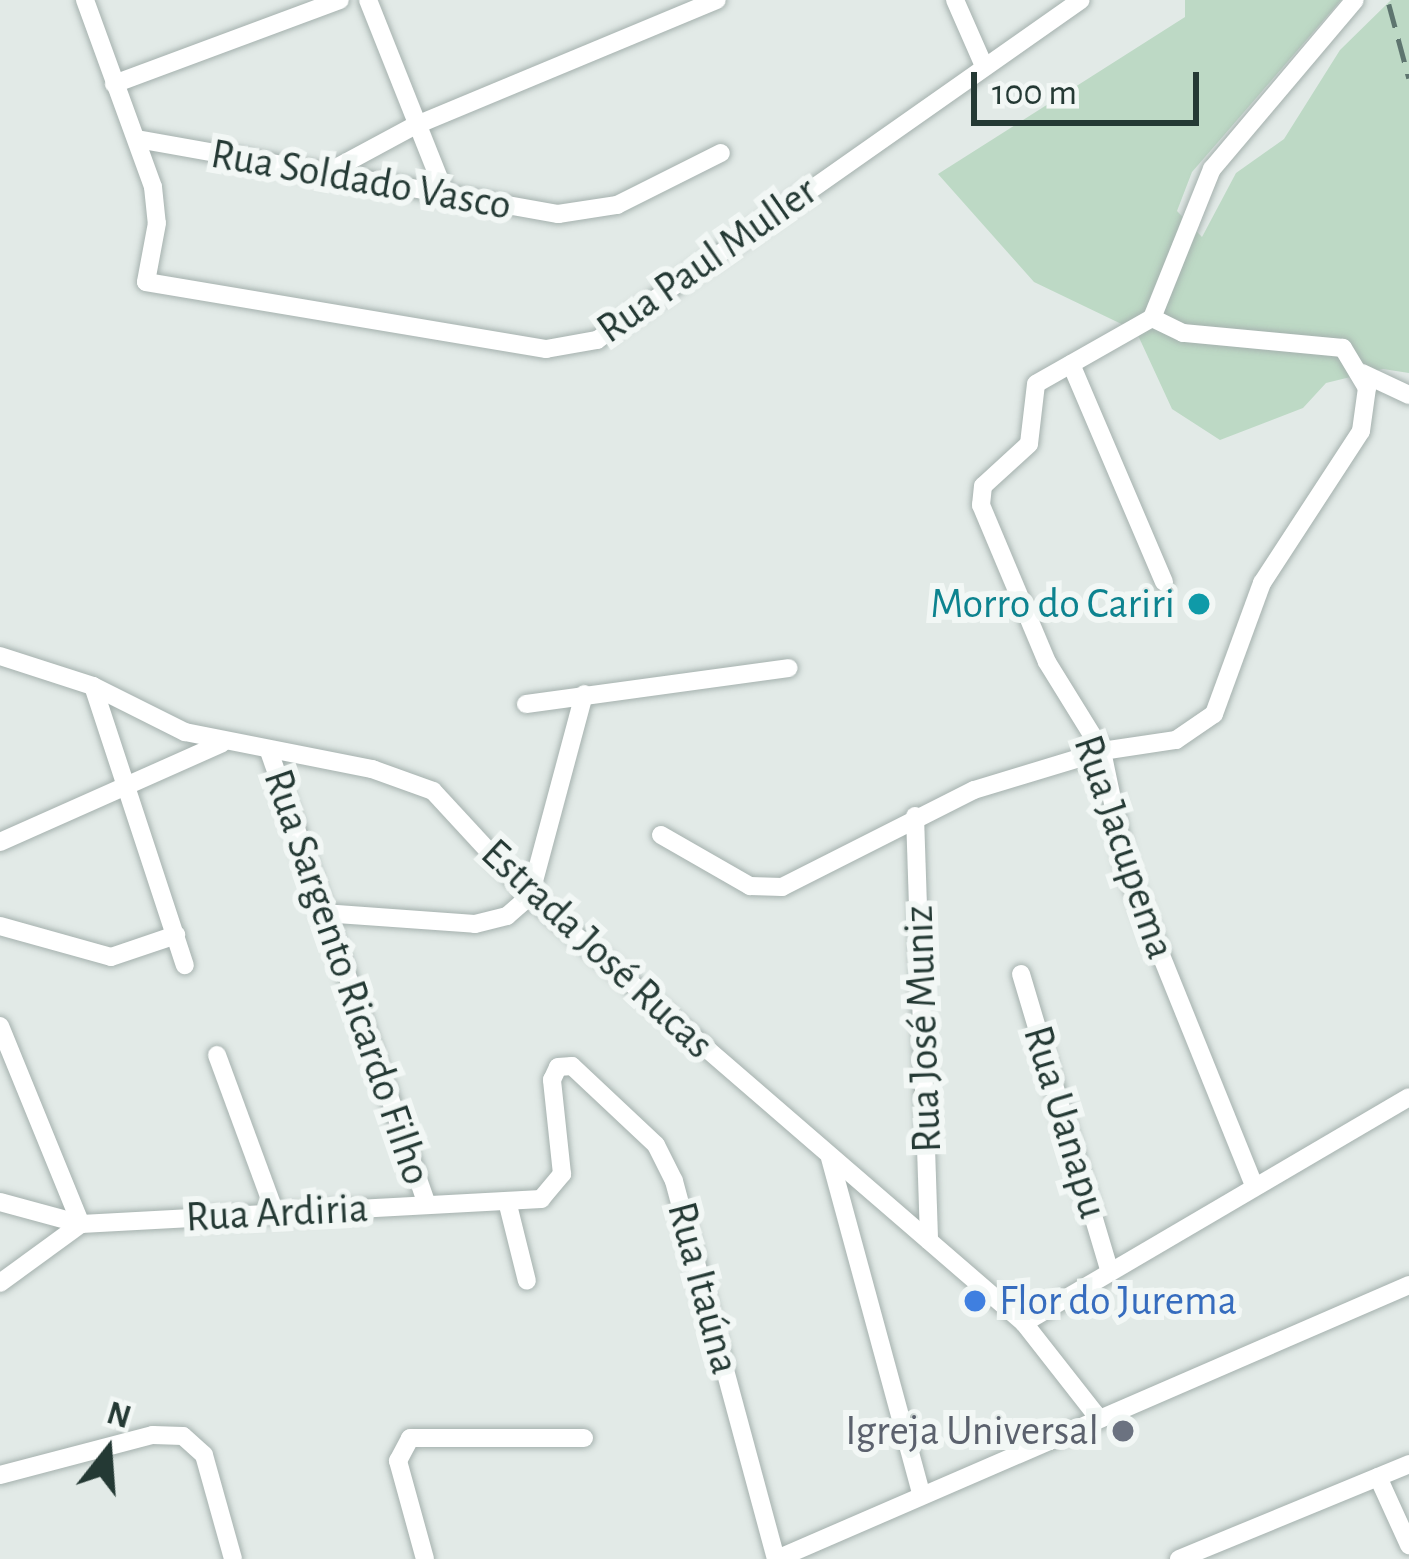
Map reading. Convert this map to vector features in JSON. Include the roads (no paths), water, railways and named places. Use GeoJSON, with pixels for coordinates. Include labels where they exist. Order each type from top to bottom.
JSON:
{"type":"FeatureCollection","features":[{"type":"Feature","properties":{"kind":"street"},"geometry":{"type":"LineString","coordinates":[[85,0],[137,139]]}},
{"type":"Feature","properties":{"kind":"street"},"geometry":{"type":"LineString","coordinates":[[114,84],[340,0]]}},
{"type":"Feature","properties":{"kind":"street"},"geometry":{"type":"LineString","coordinates":[[368,0],[414,126],[446,196]]}},
{"type":"Feature","properties":{"kind":"street"},"geometry":{"type":"LineString","coordinates":[[323,175],[414,126],[718,0]]}},
{"type":"Feature","properties":{"kind":"street"},"geometry":{"type":"LineString","coordinates":[[955,0],[984,66]]}},
{"type":"Feature","properties":{"kind":"street","name":"Rua Paul Muller"},"geometry":{"type":"LineString","coordinates":[[137,139],[157,223],[144,275],[150,285],[574,349],[598,340],[1081,0]]}},
{"type":"Feature","properties":{"kind":"street"},"geometry":{"type":"LineString","coordinates":[[1355,0],[1211,170],[1152,317],[1184,333],[1343,348],[1362,373],[1409,395]]}},
{"type":"Feature","properties":{"kind":"street","name":"Rua Soldado Vasco"},"geometry":{"type":"LineString","coordinates":[[137,139],[540,212],[593,212],[721,153]]}},
{"type":"Feature","properties":{"kind":"street","name":"Rua Jacupema"},"geometry":{"type":"LineString","coordinates":[[1152,317],[1032,389],[1029,444],[980,495],[1031,629],[1102,751],[1127,871],[1254,1186]]}},
{"type":"Feature","properties":{"kind":"street"},"geometry":{"type":"LineString","coordinates":[[1071,364],[1164,582]]}},
{"type":"Feature","properties":{"kind":"street"},"geometry":{"type":"LineString","coordinates":[[661,836],[750,886],[790,885],[915,816],[1031,769],[1102,751],[1176,740],[1214,714],[1262,583],[1361,431],[1362,373]]}},
{"type":"Feature","properties":{"kind":"street","name":"Estrada José Rucas"},"geometry":{"type":"LineString","coordinates":[[0,656],[93,686],[144,717],[222,742],[372,770],[433,791],[530,896],[1024,1323],[1096,1416]]}},
{"type":"Feature","properties":{"kind":"street"},"geometry":{"type":"LineString","coordinates":[[526,704],[789,668]]}},
{"type":"Feature","properties":{"kind":"street"},"geometry":{"type":"LineString","coordinates":[[93,686],[185,965]]}},
{"type":"Feature","properties":{"kind":"street"},"geometry":{"type":"LineString","coordinates":[[323,913],[483,924],[530,896],[584,694]]}},
{"type":"Feature","properties":{"kind":"street"},"geometry":{"type":"LineString","coordinates":[[0,842],[222,742]]}},
{"type":"Feature","properties":{"kind":"street","name":"Rua Sargento Ricardo Filho"},"geometry":{"type":"LineString","coordinates":[[269,751],[426,1203]]}},
{"type":"Feature","properties":{"kind":"street","name":"Rua José Muniz"},"geometry":{"type":"LineString","coordinates":[[915,816],[929,1241]]}},
{"type":"Feature","properties":{"kind":"street"},"geometry":{"type":"LineString","coordinates":[[0,926],[111,957],[176,935]]}},
{"type":"Feature","properties":{"kind":"street","name":"Rua Uanapu"},"geometry":{"type":"LineString","coordinates":[[1021,974],[1109,1270]]}},
{"type":"Feature","properties":{"kind":"street"},"geometry":{"type":"LineString","coordinates":[[0,1026],[81,1224],[0,1283]]}},
{"type":"Feature","properties":{"kind":"street"},"geometry":{"type":"LineString","coordinates":[[218,1055],[275,1213]]}},
{"type":"Feature","properties":{"kind":"street","name":"Rua Itaúna"},"geometry":{"type":"LineString","coordinates":[[554,1191],[563,1158],[552,1089],[558,1067],[580,1070],[662,1153],[777,1559]]}},
{"type":"Feature","properties":{"kind":"street"},"geometry":{"type":"LineString","coordinates":[[1024,1323],[1409,1097]]}},
{"type":"Feature","properties":{"kind":"street"},"geometry":{"type":"LineString","coordinates":[[830,1158],[921,1492]]}},
{"type":"Feature","properties":{"kind":"street","name":"Rua Ardiria"},"geometry":{"type":"LineString","coordinates":[[0,1202],[81,1224],[507,1201],[554,1191]]}},
{"type":"Feature","properties":{"kind":"street"},"geometry":{"type":"LineString","coordinates":[[507,1201],[527,1281]]}},
{"type":"Feature","properties":{"kind":"street"},"geometry":{"type":"LineString","coordinates":[[777,1559],[1096,1416],[1409,1286]]}},
{"type":"Feature","properties":{"kind":"street"},"geometry":{"type":"LineString","coordinates":[[0,1475],[153,1435],[182,1436],[204,1455],[233,1559]]}},
{"type":"Feature","properties":{"kind":"street"},"geometry":{"type":"LineString","coordinates":[[425,1559],[400,1450],[417,1437],[584,1438]]}},
{"type":"Feature","properties":{"kind":"street"},"geometry":{"type":"LineString","coordinates":[[1179,1559],[1409,1464]]}},
{"type":"Feature","properties":{"kind":"street"},"geometry":{"type":"LineString","coordinates":[[1378,1477],[1409,1545]]}},
{"type":"Feature","properties":{"kind":"railway"},"geometry":{"type":"LineString","coordinates":[[1389,4],[1409,78]]}},
{"type":"Feature","properties":{"kind":"place","name":"Morro do Cariri"},"geometry":{"type":"Point","coordinates":[1199,604]}},
{"type":"Feature","properties":{"kind":"place","name":"Flor do Jurema"},"geometry":{"type":"Point","coordinates":[975,1301]}},
{"type":"Feature","properties":{"kind":"place","name":"Igreja Universal"},"geometry":{"type":"Point","coordinates":[1123,1431]}}]}
